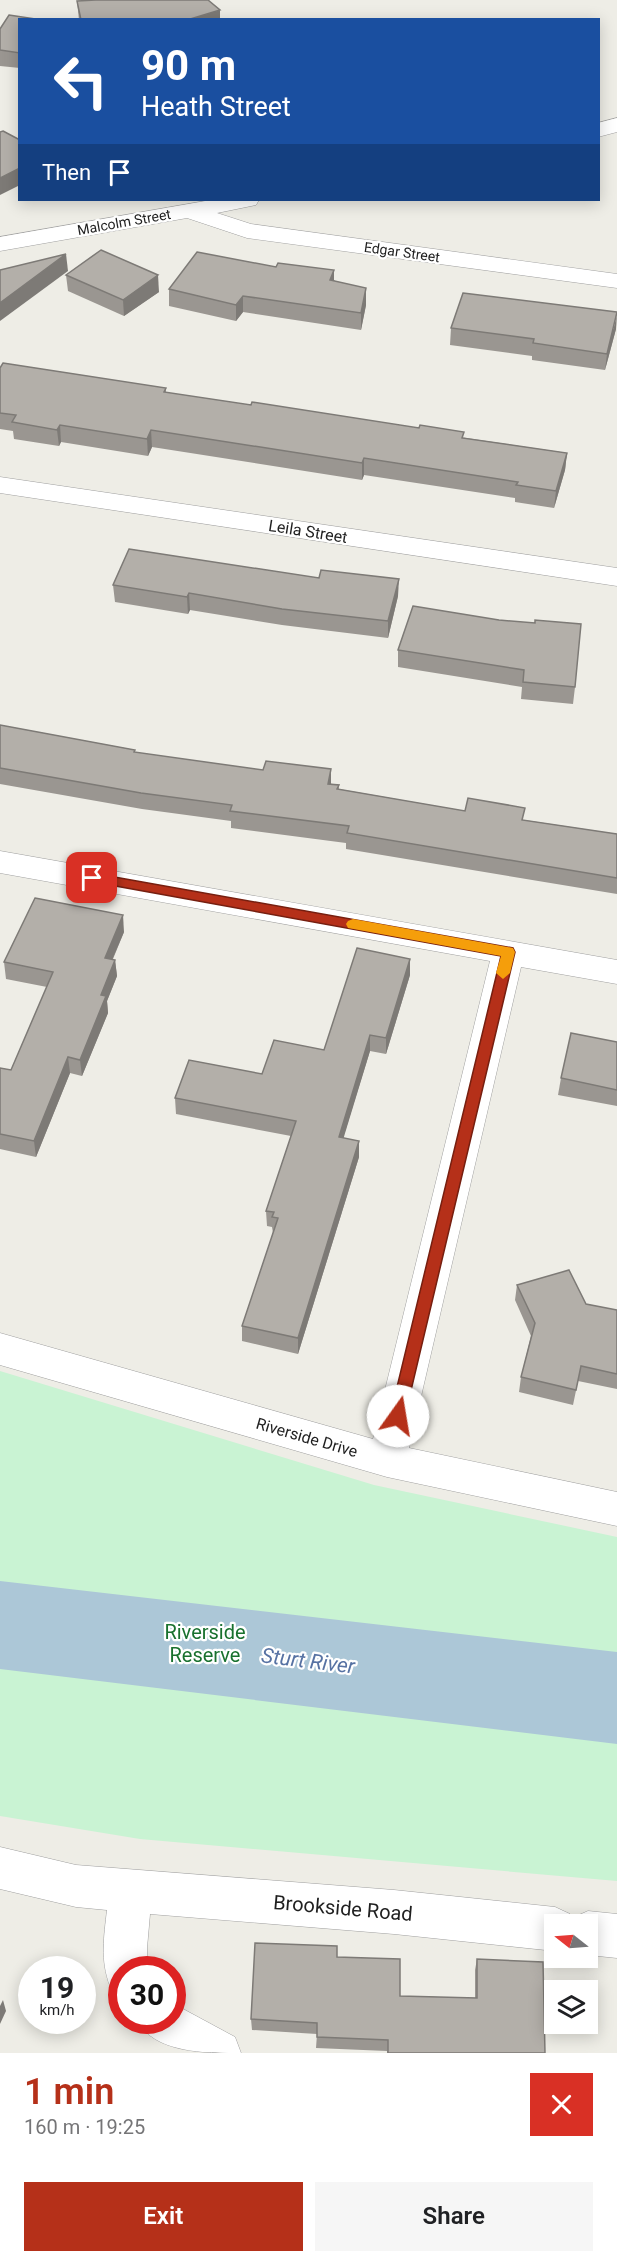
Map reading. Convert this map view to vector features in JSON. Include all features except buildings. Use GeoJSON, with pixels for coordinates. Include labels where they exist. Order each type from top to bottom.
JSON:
{"type":"FeatureCollection","features":[{"type":"Feature","properties":{"kind":"street"},"geometry":{"type":"LineString","coordinates":[[600,129],[617,125]]}},
{"type":"Feature","properties":{"kind":"street","name":"Malcolm Street"},"geometry":{"type":"LineString","coordinates":[[0,244],[243,201]]}},
{"type":"Feature","properties":{"kind":"street","name":"Edgar Street"},"geometry":{"type":"LineString","coordinates":[[190,211],[247,231],[617,281]]}},
{"type":"Feature","properties":{"kind":"street","name":"Leila Street"},"geometry":{"type":"LineString","coordinates":[[0,485],[617,577]]}},
{"type":"Feature","properties":{"kind":"street"},"geometry":{"type":"LineString","coordinates":[[0,862],[617,972]]}},
{"type":"Feature","properties":{"kind":"street"},"geometry":{"type":"LineString","coordinates":[[387,1460],[508,952]]}},
{"type":"Feature","properties":{"kind":"street","name":"Riverside Drive"},"geometry":{"type":"LineString","coordinates":[[0,1349],[387,1460],[617,1509]]}},
{"type":"Feature","properties":{"kind":"street","name":"Brookside Road"},"geometry":{"type":"LineString","coordinates":[[0,1868],[76,1886],[394,1912],[544,1928]]}},
{"type":"Feature","properties":{"kind":"street"},"geometry":{"type":"LineString","coordinates":[[125,1956],[131,1890]]}},
{"type":"Feature","properties":{"kind":"street"},"geometry":{"type":"LineString","coordinates":[[598,1934],[617,1936]]}},
{"type":"Feature","properties":{"kind":"street"},"geometry":{"type":"LineString","coordinates":[[184,2034],[219,2053]]}},
{"type":"Feature","properties":{"kind":"green space","name":"Riverside Reserve"},"geometry":{"type":"Polygon","coordinates":[[[0,1371],[374,1485],[617,1537],[617,1881],[140,1839],[0,1816],[0,1371]]]}},
{"type":"Feature","properties":{"kind":"waterway","name":"Sturt River"},"geometry":{"type":"LineString","coordinates":[[0,1625],[617,1698]]}},
{"type":"Feature","properties":{"kind":"slow traffic"},"geometry":{"type":"LineString","coordinates":[[353,924],[508,952],[503,973]]}},
{"type":"Feature","properties":{"kind":"route"},"geometry":{"type":"LineString","coordinates":[[92,878],[508,952],[398,1416]]}}]}
